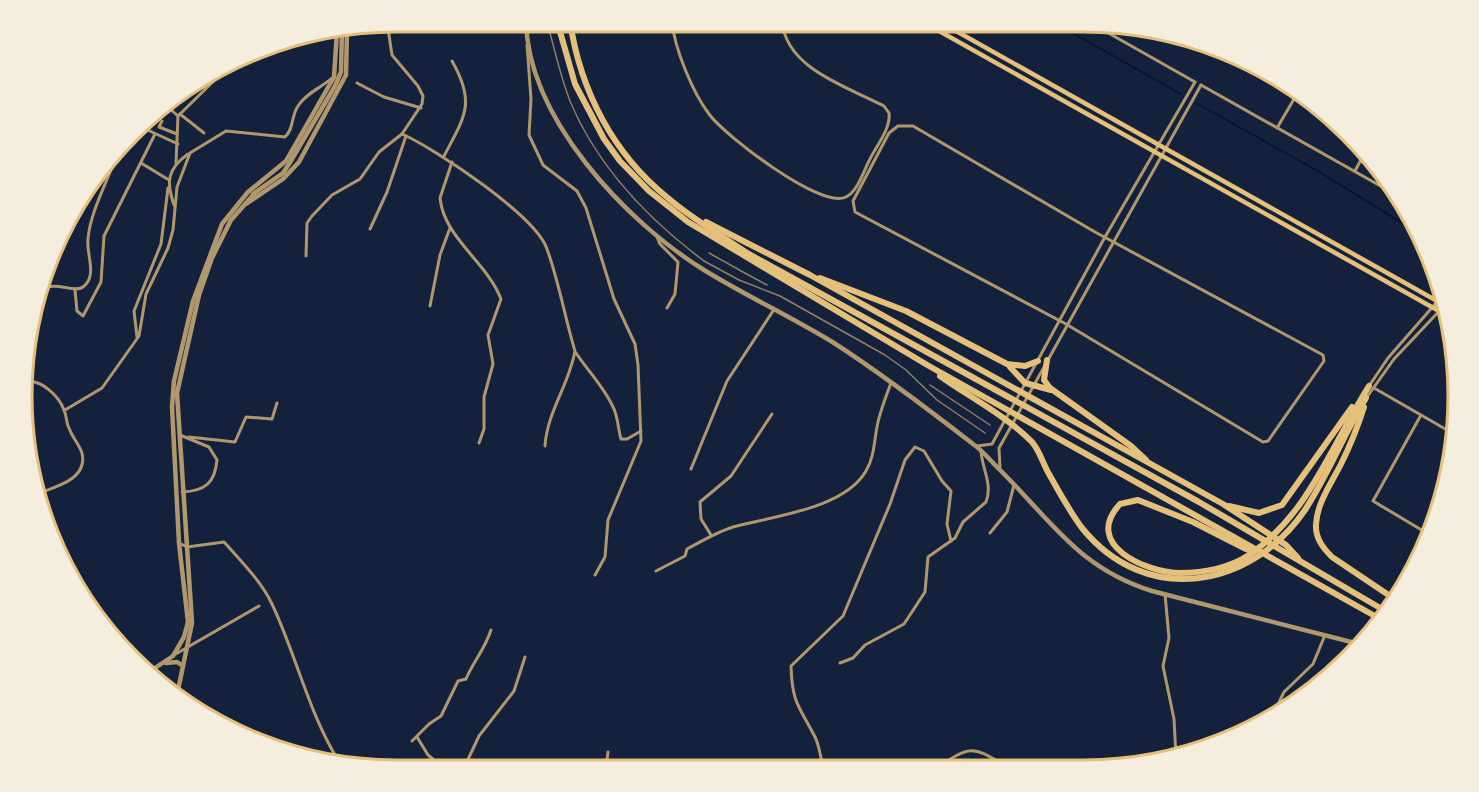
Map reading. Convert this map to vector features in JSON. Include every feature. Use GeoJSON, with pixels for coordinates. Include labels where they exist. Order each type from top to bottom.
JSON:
{"type":"FeatureCollection","features":[{"type":"Feature","properties":{"kind":"highway"},"geometry":{"type":"LineString","coordinates":[[560,32],[567,62],[583,103],[620,161],[649,191],[688,222],[748,260],[830,305],[913,356],[1233,539],[1374,615]]}},
{"type":"Feature","properties":{"kind":"highway"},"geometry":{"type":"LineString","coordinates":[[573,32],[584,82],[602,120],[638,170],[667,198],[747,253],[1284,548]]}},
{"type":"Feature","properties":{"kind":"highway"},"geometry":{"type":"LineString","coordinates":[[699,220],[714,225],[810,275],[1223,504],[1300,561],[1380,608]]}},
{"type":"Feature","properties":{"kind":"highway"},"geometry":{"type":"LineString","coordinates":[[810,275],[860,291],[906,310],[1007,364],[1032,387],[1053,391]]}},
{"type":"Feature","properties":{"kind":"highway"},"geometry":{"type":"LineString","coordinates":[[913,356],[1034,444],[1082,528],[1101,548],[1127,567],[1181,580],[1199,580],[1232,572],[1260,554],[1281,536],[1305,510],[1366,398]]}},
{"type":"Feature","properties":{"kind":"highway"},"geometry":{"type":"LineString","coordinates":[[1047,360],[1044,380],[1053,391],[1131,446],[1148,463]]}},
{"type":"Feature","properties":{"kind":"highway"},"geometry":{"type":"LineString","coordinates":[[1007,364],[1025,366],[1038,361]]}},
{"type":"Feature","properties":{"kind":"highway"},"geometry":{"type":"LineString","coordinates":[[1233,539],[1136,499],[1120,504],[1110,521],[1110,534],[1114,547],[1126,557],[1150,567],[1174,572],[1195,572],[1235,563],[1275,535],[1300,507],[1371,387]]}},
{"type":"Feature","properties":{"kind":"highway"},"geometry":{"type":"LineString","coordinates":[[1223,504],[1259,513],[1282,505],[1363,391],[1371,387]]}},
{"type":"Feature","properties":{"kind":"highway"},"geometry":{"type":"LineString","coordinates":[[1366,398],[1353,436],[1321,502],[1315,526],[1320,542],[1332,557],[1389,595]]}},
{"type":"Feature","properties":{"kind":"main road"},"geometry":{"type":"LineString","coordinates":[[941,32],[1436,309]]}},
{"type":"Feature","properties":{"kind":"main road"},"geometry":{"type":"LineString","coordinates":[[958,32],[1434,299]]}},
{"type":"Feature","properties":{"kind":"street"},"geometry":{"type":"LineString","coordinates":[[370,229],[387,192],[404,135],[421,108],[423,96],[420,89],[392,55],[389,32]]}},
{"type":"Feature","properties":{"kind":"street"},"geometry":{"type":"LineString","coordinates":[[526,32],[531,99],[529,135],[543,165],[577,191],[586,208],[614,299],[634,344],[640,393],[642,441],[608,520],[605,557],[596,575]]}},
{"type":"Feature","properties":{"kind":"street"},"geometry":{"type":"LineString","coordinates":[[675,32],[687,72],[709,115],[744,147],[797,182],[828,198],[842,198],[853,191],[887,127],[889,113],[884,106],[806,64],[790,47],[785,32]]}},
{"type":"Feature","properties":{"kind":"street"},"geometry":{"type":"LineString","coordinates":[[1107,32],[1381,186]]}},
{"type":"Feature","properties":{"kind":"street"},"geometry":{"type":"LineString","coordinates":[[242,203],[283,179],[299,162],[346,75],[347,35]]}},
{"type":"Feature","properties":{"kind":"street"},"geometry":{"type":"LineString","coordinates":[[178,688],[192,623],[177,393],[199,295],[222,234],[242,203],[283,173],[335,86],[340,72],[342,36]]}},
{"type":"Feature","properties":{"kind":"street"},"geometry":{"type":"LineString","coordinates":[[173,656],[184,637],[188,622],[179,543],[172,407],[174,381],[192,301],[222,224],[286,161],[334,77],[337,37]]}},
{"type":"Feature","properties":{"kind":"street"},"geometry":{"type":"LineString","coordinates":[[527,45],[540,84],[566,138],[590,167],[657,235],[703,270],[834,344],[976,446],[1072,546],[1094,565],[1127,583],[1352,642]]}},
{"type":"Feature","properties":{"kind":"street"},"geometry":{"type":"LineString","coordinates":[[444,156],[455,135],[467,98],[464,81],[452,61]]}},
{"type":"Feature","properties":{"kind":"street"},"geometry":{"type":"LineString","coordinates":[[176,163],[226,131],[285,137],[290,132],[294,113],[299,104],[334,77]]}},
{"type":"Feature","properties":{"kind":"street"},"geometry":{"type":"LineString","coordinates":[[137,339],[134,311],[161,244],[169,180],[176,163],[179,115],[216,79]]}},
{"type":"Feature","properties":{"kind":"street"},"geometry":{"type":"LineString","coordinates":[[976,446],[992,444],[1105,237],[1195,82]]}},
{"type":"Feature","properties":{"kind":"street"},"geometry":{"type":"LineString","coordinates":[[357,83],[384,97],[421,108]]}},
{"type":"Feature","properties":{"kind":"street"},"geometry":{"type":"LineString","coordinates":[[1000,470],[998,452],[1003,441],[1066,324],[1201,85]]}},
{"type":"Feature","properties":{"kind":"street"},"geometry":{"type":"LineString","coordinates":[[1277,128],[1294,99]]}},
{"type":"Feature","properties":{"kind":"street"},"geometry":{"type":"LineString","coordinates":[[172,109],[204,133]]}},
{"type":"Feature","properties":{"kind":"street"},"geometry":{"type":"LineString","coordinates":[[162,121],[159,127],[177,134]]}},
{"type":"Feature","properties":{"kind":"street"},"geometry":{"type":"LineString","coordinates":[[912,126],[1105,237],[1323,355],[1325,358],[1266,442],[1059,320],[855,212],[853,201],[891,129],[912,126]]}},
{"type":"Feature","properties":{"kind":"street"},"geometry":{"type":"LineString","coordinates":[[147,130],[178,144]]}},
{"type":"Feature","properties":{"kind":"street"},"geometry":{"type":"LineString","coordinates":[[75,290],[77,311],[83,316],[101,282],[104,236],[155,134]]}},
{"type":"Feature","properties":{"kind":"street"},"geometry":{"type":"LineString","coordinates":[[404,135],[444,156],[534,228],[547,248],[575,351],[591,376],[604,390],[615,410],[621,439],[627,439],[641,431]]}},
{"type":"Feature","properties":{"kind":"street"},"geometry":{"type":"LineString","coordinates":[[306,256],[307,223],[312,216],[332,195],[360,179],[379,152],[404,135]]}},
{"type":"Feature","properties":{"kind":"street"},"geometry":{"type":"LineString","coordinates":[[64,410],[102,388],[137,339],[146,294],[168,248],[182,169],[190,153]]}},
{"type":"Feature","properties":{"kind":"street"},"geometry":{"type":"LineString","coordinates":[[1355,171],[1361,160]]}},
{"type":"Feature","properties":{"kind":"street"},"geometry":{"type":"LineString","coordinates":[[452,162],[440,198],[450,228],[484,268],[501,299],[488,335],[493,364],[484,397],[484,429],[479,443]]}},
{"type":"Feature","properties":{"kind":"street"},"geometry":{"type":"LineString","coordinates":[[141,163],[169,180]]}},
{"type":"Feature","properties":{"kind":"street"},"geometry":{"type":"LineString","coordinates":[[49,287],[56,284],[75,290],[84,287],[91,275],[87,238],[112,168]]}},
{"type":"Feature","properties":{"kind":"street"},"geometry":{"type":"LineString","coordinates":[[168,188],[175,207]]}},
{"type":"Feature","properties":{"kind":"street"},"geometry":{"type":"LineString","coordinates":[[430,306],[442,249],[450,228]]}},
{"type":"Feature","properties":{"kind":"street"},"geometry":{"type":"LineString","coordinates":[[657,235],[660,244],[678,262],[675,294],[667,308]]}},
{"type":"Feature","properties":{"kind":"street"},"geometry":{"type":"LineString","coordinates":[[1366,398],[1388,358],[1435,303]]}},
{"type":"Feature","properties":{"kind":"street"},"geometry":{"type":"LineString","coordinates":[[691,469],[727,381],[773,311]]}},
{"type":"Feature","properties":{"kind":"street"},"geometry":{"type":"LineString","coordinates":[[1371,387],[1394,358],[1437,312]]}},
{"type":"Feature","properties":{"kind":"street"},"geometry":{"type":"LineString","coordinates":[[545,446],[546,429],[572,369],[575,351]]}},
{"type":"Feature","properties":{"kind":"street"},"geometry":{"type":"LineString","coordinates":[[32,382],[58,398],[64,410],[68,428],[82,453],[82,462],[71,480],[44,491]]}},
{"type":"Feature","properties":{"kind":"street"},"geometry":{"type":"LineString","coordinates":[[656,571],[685,556],[687,549],[711,536],[731,528],[827,501],[855,487],[868,467],[874,450],[879,418],[891,383]]}},
{"type":"Feature","properties":{"kind":"street"},"geometry":{"type":"LineString","coordinates":[[1371,387],[1446,429]]}},
{"type":"Feature","properties":{"kind":"street"},"geometry":{"type":"LineString","coordinates":[[179,435],[235,442],[246,417],[272,419],[277,403]]}},
{"type":"Feature","properties":{"kind":"street"},"geometry":{"type":"LineString","coordinates":[[711,536],[701,519],[700,502],[731,476],[772,414]]}},
{"type":"Feature","properties":{"kind":"street"},"geometry":{"type":"LineString","coordinates":[[1421,415],[1373,501],[1422,530]]}},
{"type":"Feature","properties":{"kind":"street"},"geometry":{"type":"LineString","coordinates":[[182,492],[206,487],[216,471],[217,460],[213,451],[189,437]]}},
{"type":"Feature","properties":{"kind":"street"},"geometry":{"type":"LineString","coordinates":[[821,760],[815,738],[801,716],[795,700],[791,666],[843,616],[890,504],[905,460],[915,447],[924,451],[942,481],[951,491],[946,524],[951,541]]}},
{"type":"Feature","properties":{"kind":"street"},"geometry":{"type":"LineString","coordinates":[[840,663],[853,658],[865,645],[904,624],[925,592],[927,557],[951,541],[963,522],[986,502],[989,494],[981,451]]}},
{"type":"Feature","properties":{"kind":"street"},"geometry":{"type":"LineString","coordinates":[[990,533],[1007,513],[1014,484]]}},
{"type":"Feature","properties":{"kind":"street"},"geometry":{"type":"LineString","coordinates":[[179,543],[187,547],[224,542],[254,576],[271,603],[314,716],[335,755]]}},
{"type":"Feature","properties":{"kind":"street"},"geometry":{"type":"LineString","coordinates":[[1165,593],[1170,629],[1163,666],[1174,719],[1176,748]]}},
{"type":"Feature","properties":{"kind":"street"},"geometry":{"type":"LineString","coordinates":[[154,669],[259,606]]}},
{"type":"Feature","properties":{"kind":"street"},"geometry":{"type":"LineString","coordinates":[[412,741],[441,716],[458,681],[466,679],[471,667],[480,657],[491,630]]}},
{"type":"Feature","properties":{"kind":"street"},"geometry":{"type":"LineString","coordinates":[[1278,704],[1284,692],[1313,663],[1325,634]]}},
{"type":"Feature","properties":{"kind":"street"},"geometry":{"type":"LineString","coordinates":[[468,760],[479,736],[514,691],[525,657]]}},
{"type":"Feature","properties":{"kind":"street"},"geometry":{"type":"LineString","coordinates":[[163,663],[174,662],[183,666]]}},
{"type":"Feature","properties":{"kind":"street"},"geometry":{"type":"LineString","coordinates":[[417,737],[428,755],[434,760]]}},
{"type":"Feature","properties":{"kind":"street"},"geometry":{"type":"LineString","coordinates":[[949,760],[958,754],[976,751],[987,753],[997,760]]}},
{"type":"Feature","properties":{"kind":"street"},"geometry":{"type":"LineString","coordinates":[[607,760],[608,752]]}},
{"type":"Feature","properties":{"kind":"waterway"},"geometry":{"type":"LineString","coordinates":[[1071,32],[1181,94]]}},
{"type":"Feature","properties":{"kind":"waterway"},"geometry":{"type":"LineString","coordinates":[[1196,103],[1318,171],[1405,225]]}},
{"type":"Feature","properties":{"kind":"tram line"},"geometry":{"type":"LineString","coordinates":[[709,253],[743,272]]}},
{"type":"Feature","properties":{"kind":"tram line"},"geometry":{"type":"LineString","coordinates":[[704,261],[739,280]]}},
{"type":"Feature","properties":{"kind":"railway"},"geometry":{"type":"LineString","coordinates":[[550,32],[570,101],[594,148],[626,190],[644,209],[704,261]]}},
{"type":"Feature","properties":{"kind":"railway"},"geometry":{"type":"LineString","coordinates":[[743,272],[767,285]]}},
{"type":"Feature","properties":{"kind":"railway"},"geometry":{"type":"LineString","coordinates":[[739,280],[780,296],[885,355],[906,370],[937,400],[985,433]]}},
{"type":"Feature","properties":{"kind":"railway"},"geometry":{"type":"LineString","coordinates":[[930,385],[990,425]]}}]}
